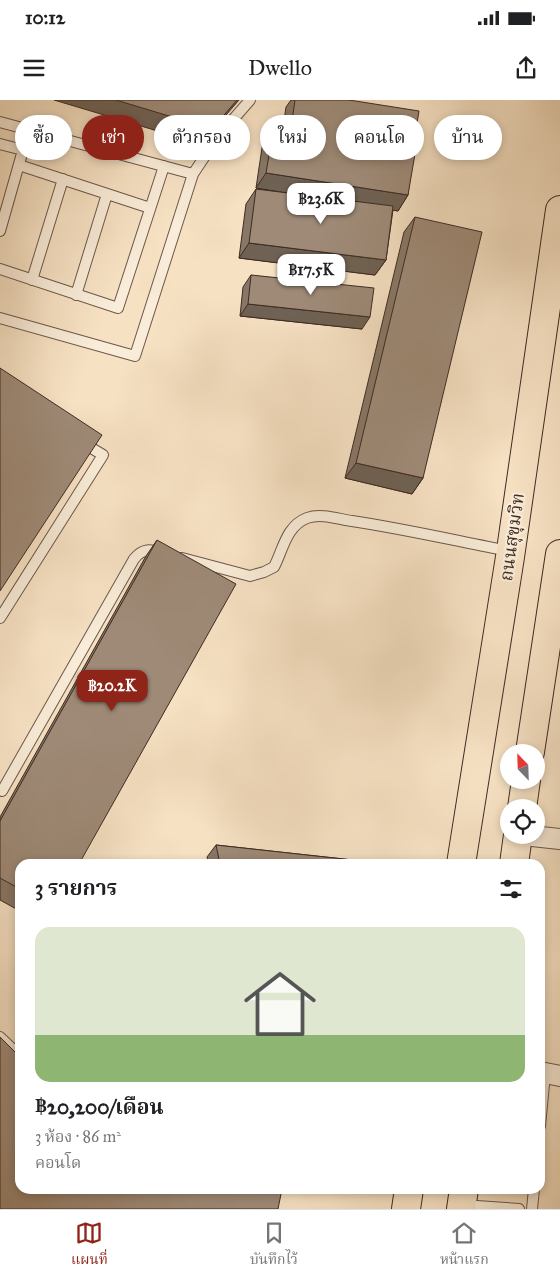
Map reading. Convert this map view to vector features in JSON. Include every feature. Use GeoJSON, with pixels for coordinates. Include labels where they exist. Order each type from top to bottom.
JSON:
{"type":"FeatureCollection","features":[{"type":"Feature","properties":{"kind":"main road","name":"ถนนสุขุมวิท"},"geometry":{"type":"LineString","coordinates":[[462,859],[510,552],[560,210]]}},
{"type":"Feature","properties":{"kind":"main road"},"geometry":{"type":"LineString","coordinates":[[531,744],[560,554]]}},
{"type":"Feature","properties":{"kind":"main road"},"geometry":{"type":"LineString","coordinates":[[515,859],[517,844]]}},
{"type":"Feature","properties":{"kind":"main road"},"geometry":{"type":"LineString","coordinates":[[406,1209],[408,1194]]}},
{"type":"Feature","properties":{"kind":"street"},"geometry":{"type":"LineString","coordinates":[[545,837],[560,839]]}},
{"type":"Feature","properties":{"kind":"lane"},"geometry":{"type":"LineString","coordinates":[[0,318],[135,356],[193,174],[217,138],[250,100]]}},
{"type":"Feature","properties":{"kind":"lane"},"geometry":{"type":"LineString","coordinates":[[0,122],[193,174]]}},
{"type":"Feature","properties":{"kind":"lane"},"geometry":{"type":"LineString","coordinates":[[0,144],[24,150],[0,231]]}},
{"type":"Feature","properties":{"kind":"lane"},"geometry":{"type":"LineString","coordinates":[[19,165],[150,208]]}},
{"type":"Feature","properties":{"kind":"lane"},"geometry":{"type":"LineString","coordinates":[[0,269],[118,308],[164,166]]}},
{"type":"Feature","properties":{"kind":"lane"},"geometry":{"type":"LineString","coordinates":[[32,280],[63,179]]}},
{"type":"Feature","properties":{"kind":"lane"},"geometry":{"type":"LineString","coordinates":[[76,295],[107,194]]}},
{"type":"Feature","properties":{"kind":"lane"},"geometry":{"type":"LineString","coordinates":[[0,618],[103,455],[71,435]]}},
{"type":"Feature","properties":{"kind":"lane"},"geometry":{"type":"LineString","coordinates":[[2,791],[139,552],[146,549],[153,550],[250,576],[274,567],[284,543],[294,526],[307,518],[321,516],[366,523],[510,552]]}},
{"type":"Feature","properties":{"kind":"lane"},"geometry":{"type":"LineString","coordinates":[[0,1037],[15,1051]]}},
{"type":"Feature","properties":{"kind":"lane"},"geometry":{"type":"LineString","coordinates":[[545,1094],[548,1074]]}},
{"type":"Feature","properties":{"kind":"lane"},"geometry":{"type":"LineString","coordinates":[[532,1209],[534,1194]]}},
{"type":"Feature","properties":{"kind":"lane"},"geometry":{"type":"LineString","coordinates":[[462,1201],[519,1209]]}},
{"type":"Feature","properties":{"kind":"building"},"geometry":{"type":"Polygon","coordinates":[[[116,100],[237,100],[224,115],[166,115],[116,100]]]}},
{"type":"Feature","properties":{"kind":"building"},"geometry":{"type":"Polygon","coordinates":[[[295,100],[349,100],[419,111],[418,115],[336,115],[336,160],[414,160],[408,195],[266,173],[268,160],[326,160],[326,115],[293,115],[295,100]]]}},
{"type":"Feature","properties":{"kind":"building"},"geometry":{"type":"Polygon","coordinates":[[[256,189],[393,206],[386,260],[249,243],[256,189]]]}},
{"type":"Feature","properties":{"kind":"building"},"geometry":{"type":"Polygon","coordinates":[[[415,217],[482,232],[423,478],[356,463],[415,217]]]}},
{"type":"Feature","properties":{"kind":"building"},"geometry":{"type":"Polygon","coordinates":[[[251,275],[374,288],[370,317],[248,304],[251,275]]]}},
{"type":"Feature","properties":{"kind":"building"},"geometry":{"type":"Polygon","coordinates":[[[0,368],[102,435],[0,591],[0,368]]]}},
{"type":"Feature","properties":{"kind":"building"},"geometry":{"type":"Polygon","coordinates":[[[157,540],[236,584],[82,859],[15,859],[15,886],[0,878],[0,821],[157,540]]]}},
{"type":"Feature","properties":{"kind":"building"},"geometry":{"type":"Polygon","coordinates":[[[216,845],[343,859],[219,859],[216,845]]]}},
{"type":"Feature","properties":{"kind":"building"},"geometry":{"type":"Polygon","coordinates":[[[0,1037],[15,1052],[15,1194],[281,1194],[278,1209],[0,1209],[0,1037]]]}}]}
